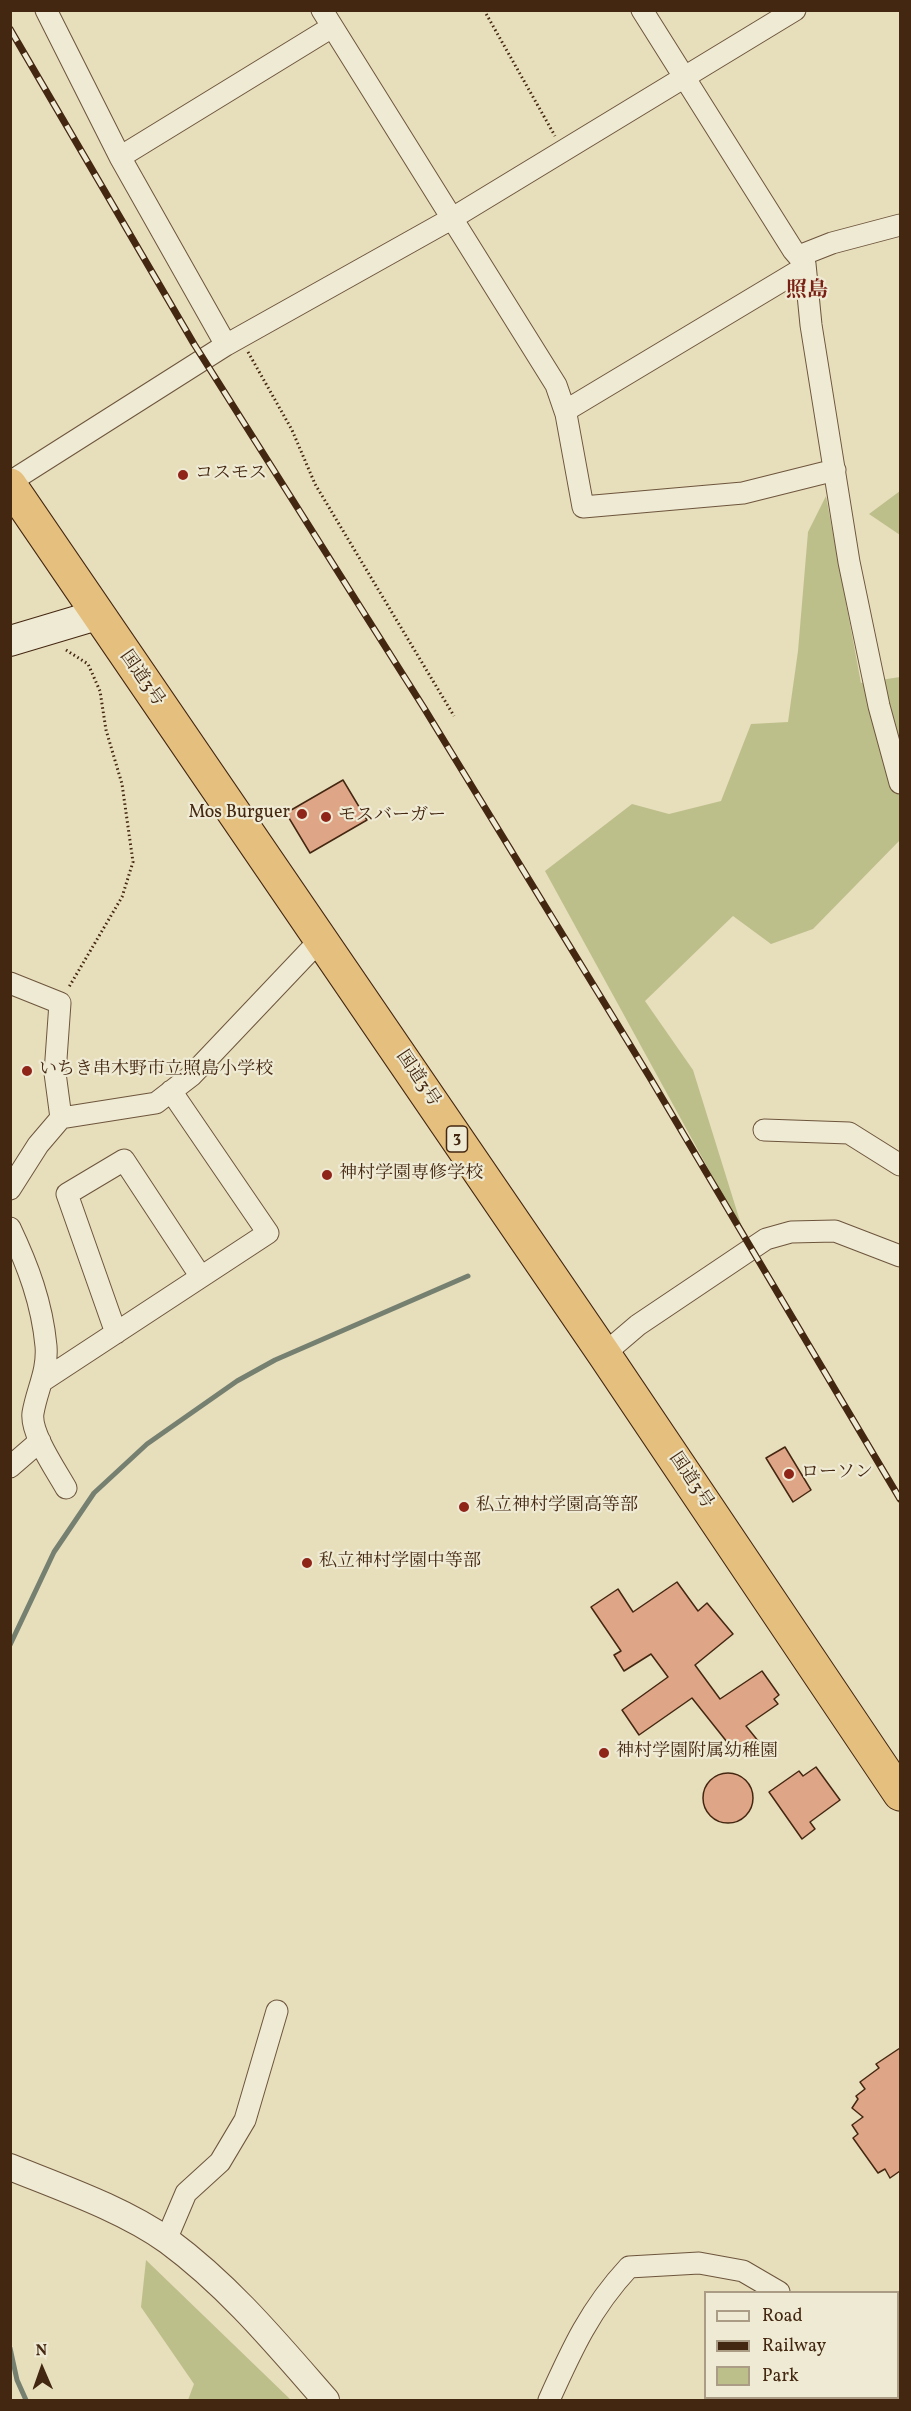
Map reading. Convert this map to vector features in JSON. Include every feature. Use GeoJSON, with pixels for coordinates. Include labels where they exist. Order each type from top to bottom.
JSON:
{"type":"FeatureCollection","features":[{"type":"Feature","properties":{"kind":"highway","name":"国道3号"},"geometry":{"type":"LineString","coordinates":[[10,484],[97,615],[604,1354],[900,1794]]}},
{"type":"Feature","properties":{"kind":"main road"},"geometry":{"type":"LineString","coordinates":[[10,641],[97,615]]}},
{"type":"Feature","properties":{"kind":"street"},"geometry":{"type":"LineString","coordinates":[[46,10],[120,157],[233,341]]}},
{"type":"Feature","properties":{"kind":"street"},"geometry":{"type":"LineString","coordinates":[[642,10],[683,78],[802,262],[849,562],[879,706],[900,783]]}},
{"type":"Feature","properties":{"kind":"street"},"geometry":{"type":"LineString","coordinates":[[10,484],[233,341],[451,219],[795,10]]}},
{"type":"Feature","properties":{"kind":"street"},"geometry":{"type":"LineString","coordinates":[[120,157],[327,19],[556,385],[565,411],[583,507],[744,493],[835,470]]}},
{"type":"Feature","properties":{"kind":"street"},"geometry":{"type":"LineString","coordinates":[[565,411],[832,243],[900,225]]}},
{"type":"Feature","properties":{"kind":"street"},"geometry":{"type":"LineString","coordinates":[[10,1190],[38,1145],[61,1118],[156,1103],[191,1076],[321,939]]}},
{"type":"Feature","properties":{"kind":"street"},"geometry":{"type":"LineString","coordinates":[[10,983],[60,1003],[55,1073],[61,1118]]}},
{"type":"Feature","properties":{"kind":"street"},"geometry":{"type":"LineString","coordinates":[[44,1380],[268,1233],[171,1091]]}},
{"type":"Feature","properties":{"kind":"street"},"geometry":{"type":"LineString","coordinates":[[764,1130],[849,1133],[900,1165]]}},
{"type":"Feature","properties":{"kind":"street"},"geometry":{"type":"LineString","coordinates":[[116,1333],[68,1194],[124,1160],[201,1277]]}},
{"type":"Feature","properties":{"kind":"street"},"geometry":{"type":"LineString","coordinates":[[10,1228],[33,1279],[46,1348],[44,1380],[33,1415],[40,1441],[66,1488]]}},
{"type":"Feature","properties":{"kind":"street"},"geometry":{"type":"LineString","coordinates":[[604,1354],[638,1325],[766,1239],[791,1232],[835,1231],[900,1256]]}},
{"type":"Feature","properties":{"kind":"street"},"geometry":{"type":"LineString","coordinates":[[10,1467],[40,1441]]}},
{"type":"Feature","properties":{"kind":"street"},"geometry":{"type":"LineString","coordinates":[[166,2240],[186,2193],[220,2162],[245,2120],[277,2011]]}},
{"type":"Feature","properties":{"kind":"street"},"geometry":{"type":"LineString","coordinates":[[10,2167],[101,2205],[166,2240],[246,2309],[326,2400]]}},
{"type":"Feature","properties":{"kind":"street"},"geometry":{"type":"LineString","coordinates":[[549,2400],[573,2348],[604,2294],[629,2267],[699,2263],[743,2271],[777,2291]]}},
{"type":"Feature","properties":{"kind":"path"},"geometry":{"type":"LineString","coordinates":[[484,10],[563,151]]}},
{"type":"Feature","properties":{"kind":"path"},"geometry":{"type":"LineString","coordinates":[[233,341],[292,430],[315,483],[454,716]]}},
{"type":"Feature","properties":{"kind":"path"},"geometry":{"type":"LineString","coordinates":[[40,632],[88,664],[100,692],[106,730],[122,784],[134,862],[122,897],[60,1003]]}},
{"type":"Feature","properties":{"kind":"green space"},"geometry":{"type":"Polygon","coordinates":[[[900,491],[900,535],[869,514],[900,491]]]}},
{"type":"Feature","properties":{"kind":"green space"},"geometry":{"type":"Polygon","coordinates":[[[826,496],[861,683],[900,677],[900,840],[813,929],[771,944],[733,916],[645,1001],[693,1070],[744,1234],[545,871],[632,804],[669,814],[721,801],[751,724],[788,722],[798,651],[808,532],[826,496]]]}},
{"type":"Feature","properties":{"kind":"green space"},"geometry":{"type":"Polygon","coordinates":[[[146,2260],[291,2400],[188,2400],[194,2384],[141,2307],[146,2260]]]}},
{"type":"Feature","properties":{"kind":"building","name":"モスバーガー"},"geometry":{"type":"Polygon","coordinates":[[[343,780],[367,820],[310,853],[286,813],[343,780]]]}},
{"type":"Feature","properties":{"kind":"building","name":"ローソン"},"geometry":{"type":"Polygon","coordinates":[[[785,1447],[811,1490],[793,1502],[766,1458],[785,1447]]]}},
{"type":"Feature","properties":{"kind":"building"},"geometry":{"type":"Polygon","coordinates":[[[677,1582],[698,1611],[707,1603],[733,1634],[695,1665],[720,1699],[762,1671],[779,1695],[774,1699],[778,1704],[746,1726],[759,1742],[739,1757],[692,1698],[639,1735],[622,1710],[668,1677],[651,1654],[624,1671],[614,1655],[621,1651],[591,1607],[618,1589],[633,1612],[677,1582]]]}},
{"type":"Feature","properties":{"kind":"building"},"geometry":{"type":"Polygon","coordinates":[[[816,1767],[840,1800],[810,1822],[815,1829],[802,1839],[769,1792],[799,1771],[803,1776],[816,1767]]]}},
{"type":"Feature","properties":{"kind":"building"},"geometry":{"type":"Polygon","coordinates":[[[728,1773],[746,1780],[753,1798],[746,1816],[728,1823],[710,1816],[703,1798],[710,1780],[728,1773]]]}},
{"type":"Feature","properties":{"kind":"building"},"geometry":{"type":"Polygon","coordinates":[[[900,2048],[900,2171],[890,2178],[885,2169],[878,2173],[853,2138],[858,2134],[852,2125],[863,2117],[852,2108],[858,2099],[856,2096],[865,2089],[860,2082],[879,2068],[876,2064],[900,2048]]]}},
{"type":"Feature","properties":{"kind":"waterway"},"geometry":{"type":"LineString","coordinates":[[10,1645],[54,1552],[94,1493],[147,1444],[237,1381],[275,1360],[468,1276]]}},
{"type":"Feature","properties":{"kind":"waterway"},"geometry":{"type":"LineString","coordinates":[[10,2348],[17,2380],[26,2400]]}},
{"type":"Feature","properties":{"kind":"railway"},"geometry":{"type":"LineString","coordinates":[[10,29],[194,344],[424,708],[649,1076],[900,1499]]}},
{"type":"Feature","properties":{"kind":"place","name":"コスモス"},"geometry":{"type":"Point","coordinates":[183,475]}},
{"type":"Feature","properties":{"kind":"place","name":"Mos Burguer"},"geometry":{"type":"Point","coordinates":[302,814]}},
{"type":"Feature","properties":{"kind":"place","name":"モスバーガー"},"geometry":{"type":"Point","coordinates":[326,817]}},
{"type":"Feature","properties":{"kind":"place","name":"いちき串木野市立照島小学校"},"geometry":{"type":"Point","coordinates":[27,1071]}},
{"type":"Feature","properties":{"kind":"place","name":"神村学園専修学校"},"geometry":{"type":"Point","coordinates":[327,1175]}},
{"type":"Feature","properties":{"kind":"place","name":"ローソン"},"geometry":{"type":"Point","coordinates":[789,1474]}},
{"type":"Feature","properties":{"kind":"place","name":"私立神村学園高等部"},"geometry":{"type":"Point","coordinates":[464,1507]}},
{"type":"Feature","properties":{"kind":"place","name":"私立神村学園中等部"},"geometry":{"type":"Point","coordinates":[307,1563]}},
{"type":"Feature","properties":{"kind":"place","name":"神村学園附属幼稚園"},"geometry":{"type":"Point","coordinates":[604,1753]}},
{"type":"Feature","properties":{"kind":"district","name":"照島"},"geometry":{"type":"Point","coordinates":[807,292]}}]}
